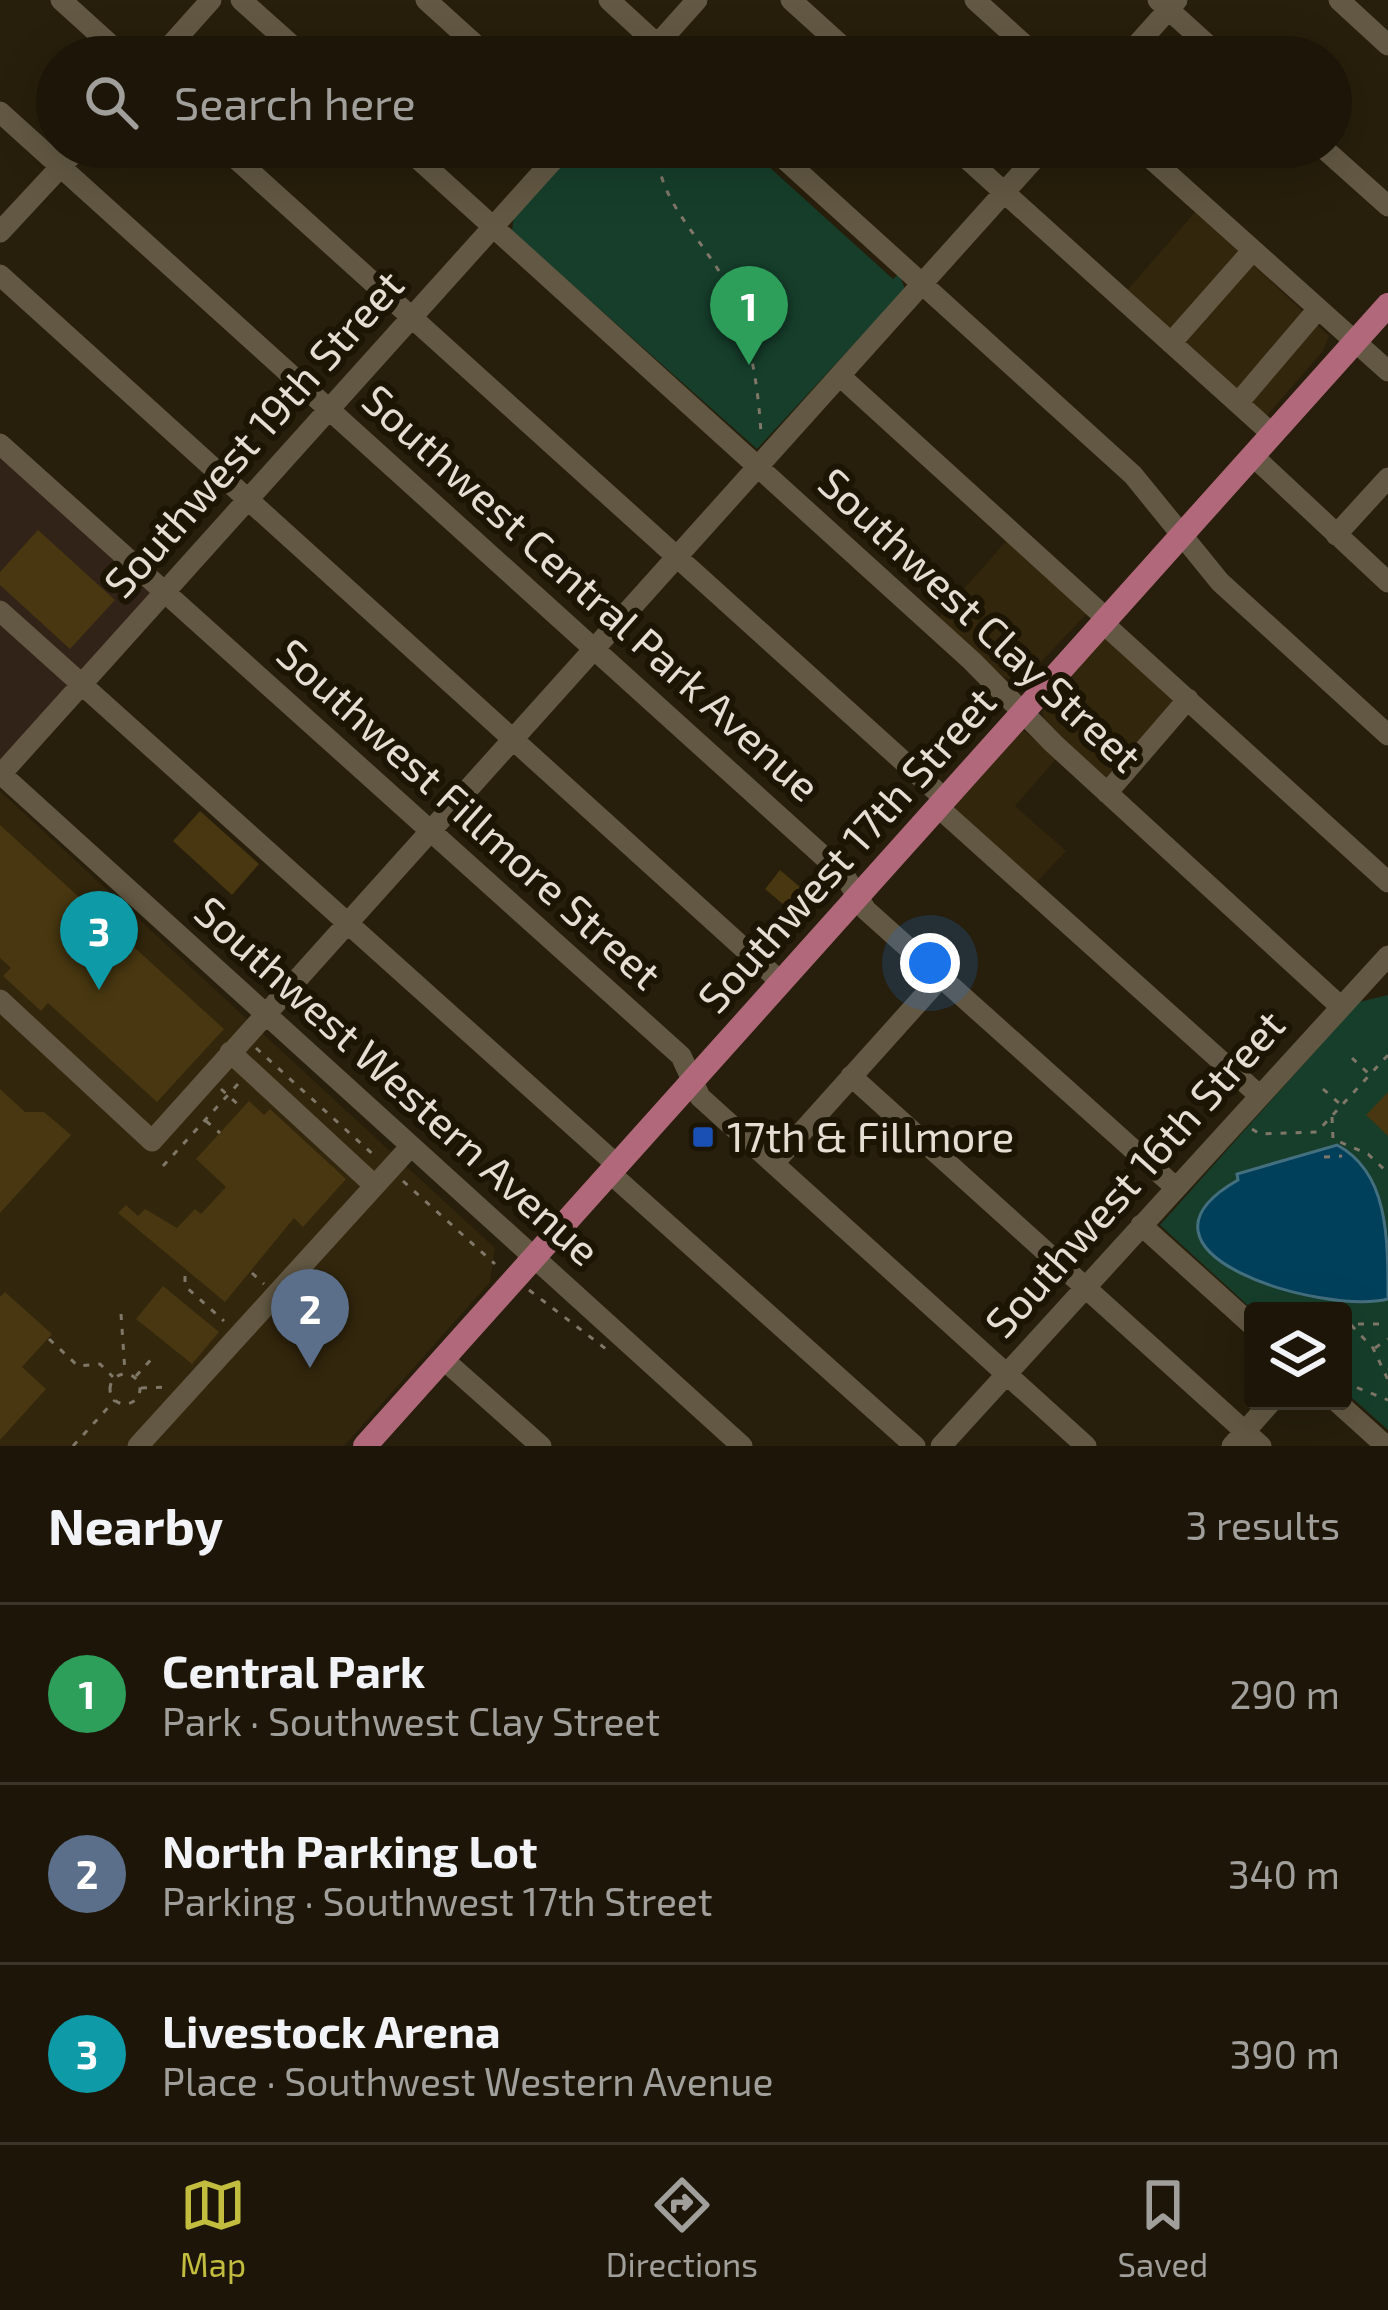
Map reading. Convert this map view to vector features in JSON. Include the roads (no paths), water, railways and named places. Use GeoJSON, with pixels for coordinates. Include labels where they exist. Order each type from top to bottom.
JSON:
{"type":"FeatureCollection","features":[{"type":"Feature","properties":{"kind":"main road","name":"Southwest 17th Street"},"geometry":{"type":"LineString","coordinates":[[365,1446],[1388,305]]}},
{"type":"Feature","properties":{"kind":"street"},"geometry":{"type":"LineString","coordinates":[[61,0],[101,36]]}},
{"type":"Feature","properties":{"kind":"street"},"geometry":{"type":"LineString","coordinates":[[179,36],[211,0]]}},
{"type":"Feature","properties":{"kind":"street"},"geometry":{"type":"LineString","coordinates":[[242,0],[282,36]]}},
{"type":"Feature","properties":{"kind":"street"},"geometry":{"type":"LineString","coordinates":[[426,0],[466,36]]}},
{"type":"Feature","properties":{"kind":"street"},"geometry":{"type":"LineString","coordinates":[[608,0],[642,36]]}},
{"type":"Feature","properties":{"kind":"street"},"geometry":{"type":"LineString","coordinates":[[671,36],[697,0]]}},
{"type":"Feature","properties":{"kind":"street"},"geometry":{"type":"LineString","coordinates":[[791,0],[831,36]]}},
{"type":"Feature","properties":{"kind":"street"},"geometry":{"type":"LineString","coordinates":[[975,0],[1015,36]]}},
{"type":"Feature","properties":{"kind":"street"},"geometry":{"type":"LineString","coordinates":[[1339,0],[1388,45]]}},
{"type":"Feature","properties":{"kind":"street"},"geometry":{"type":"LineString","coordinates":[[1142,36],[1168,3],[1200,36]]}},
{"type":"Feature","properties":{"kind":"street","name":"Southwest Central Park Avenue"},"geometry":{"type":"LineString","coordinates":[[0,112],[36,145]]}},
{"type":"Feature","properties":{"kind":"street"},"geometry":{"type":"LineString","coordinates":[[0,232],[61,168]]}},
{"type":"Feature","properties":{"kind":"street","name":"Southwest Central Park Avenue"},"geometry":{"type":"LineString","coordinates":[[61,168],[844,874],[866,910],[1175,1187]]}},
{"type":"Feature","properties":{"kind":"street"},"geometry":{"type":"LineString","coordinates":[[246,168],[1260,1096]]}},
{"type":"Feature","properties":{"kind":"street","name":"Southwest Clay Street"},"geometry":{"type":"LineString","coordinates":[[428,168],[1341,1007]]}},
{"type":"Feature","properties":{"kind":"street","name":"Southwest 19th Street"},"geometry":{"type":"LineString","coordinates":[[0,773],[546,168]]}},
{"type":"Feature","properties":{"kind":"street"},"geometry":{"type":"LineString","coordinates":[[793,168],[1133,475],[1220,582],[1388,735]]}},
{"type":"Feature","properties":{"kind":"street"},"geometry":{"type":"LineString","coordinates":[[977,168],[1272,434]]}},
{"type":"Feature","properties":{"kind":"street"},"geometry":{"type":"LineString","coordinates":[[0,1000],[152,1141],[241,1048],[264,1012],[1026,168]]}},
{"type":"Feature","properties":{"kind":"street"},"geometry":{"type":"LineString","coordinates":[[1161,168],[1388,371]]}},
{"type":"Feature","properties":{"kind":"street"},"geometry":{"type":"LineString","coordinates":[[1345,168],[1388,206]]}},
{"type":"Feature","properties":{"kind":"street"},"geometry":{"type":"LineString","coordinates":[[1171,343],[1253,250]]}},
{"type":"Feature","properties":{"kind":"street"},"geometry":{"type":"LineString","coordinates":[[0,275],[781,982]]}},
{"type":"Feature","properties":{"kind":"street"},"geometry":{"type":"LineString","coordinates":[[1238,403],[1318,309]]}},
{"type":"Feature","properties":{"kind":"street"},"geometry":{"type":"LineString","coordinates":[[840,376],[1388,882]]}},
{"type":"Feature","properties":{"kind":"street","name":"Southwest Fillmore Street"},"geometry":{"type":"LineString","coordinates":[[0,444],[681,1056],[700,1097],[1086,1446]]}},
{"type":"Feature","properties":{"kind":"street"},"geometry":{"type":"LineString","coordinates":[[1253,456],[1388,582]]}},
{"type":"Feature","properties":{"kind":"street"},"geometry":{"type":"LineString","coordinates":[[1336,535],[1388,478]]}},
{"type":"Feature","properties":{"kind":"street"},"geometry":{"type":"LineString","coordinates":[[0,610],[347,922],[915,1446]]}},
{"type":"Feature","properties":{"kind":"street"},"geometry":{"type":"LineString","coordinates":[[1108,793],[1188,699]]}},
{"type":"Feature","properties":{"kind":"street","name":"Southwest Western Avenue"},"geometry":{"type":"LineString","coordinates":[[0,773],[742,1446]]}},
{"type":"Feature","properties":{"kind":"street","name":"Southwest 16th Street"},"geometry":{"type":"LineString","coordinates":[[941,1446],[1341,1007],[1384,967]]}},
{"type":"Feature","properties":{"kind":"street"},"geometry":{"type":"LineString","coordinates":[[774,1163],[940,977]]}},
{"type":"Feature","properties":{"kind":"street"},"geometry":{"type":"LineString","coordinates":[[241,1048],[382,1177]]}},
{"type":"Feature","properties":{"kind":"street"},"geometry":{"type":"LineString","coordinates":[[851,1076],[1085,1286],[1246,1441],[1266,1410]]}},
{"type":"Feature","properties":{"kind":"street"},"geometry":{"type":"LineString","coordinates":[[138,1446],[411,1146]]}},
{"type":"Feature","properties":{"kind":"street"},"geometry":{"type":"LineString","coordinates":[[1141,1225],[1244,1318]]}},
{"type":"Feature","properties":{"kind":"street"},"geometry":{"type":"LineString","coordinates":[[443,1359],[542,1446]]}},
{"type":"Feature","properties":{"kind":"street"},"geometry":{"type":"LineString","coordinates":[[1346,1410],[1386,1446]]}},
{"type":"Feature","properties":{"kind":"water"},"geometry":{"type":"Polygon","coordinates":[[[1337,1145],[1354,1157],[1376,1189],[1385,1230],[1388,1299],[1357,1301],[1278,1288],[1240,1273],[1212,1254],[1198,1232],[1205,1207],[1238,1180],[1237,1174],[1337,1145]]]}},
{"type":"Feature","properties":{"kind":"place","name":"Central Park"},"geometry":{"type":"Point","coordinates":[749,365]}},
{"type":"Feature","properties":{"kind":"place","name":"Livestock Arena"},"geometry":{"type":"Point","coordinates":[99,990]}},
{"type":"Feature","properties":{"kind":"place","name":"17th & Fillmore"},"geometry":{"type":"Point","coordinates":[703,1137]}},
{"type":"Feature","properties":{"kind":"place","name":"North Parking Lot"},"geometry":{"type":"Point","coordinates":[310,1368]}}]}
